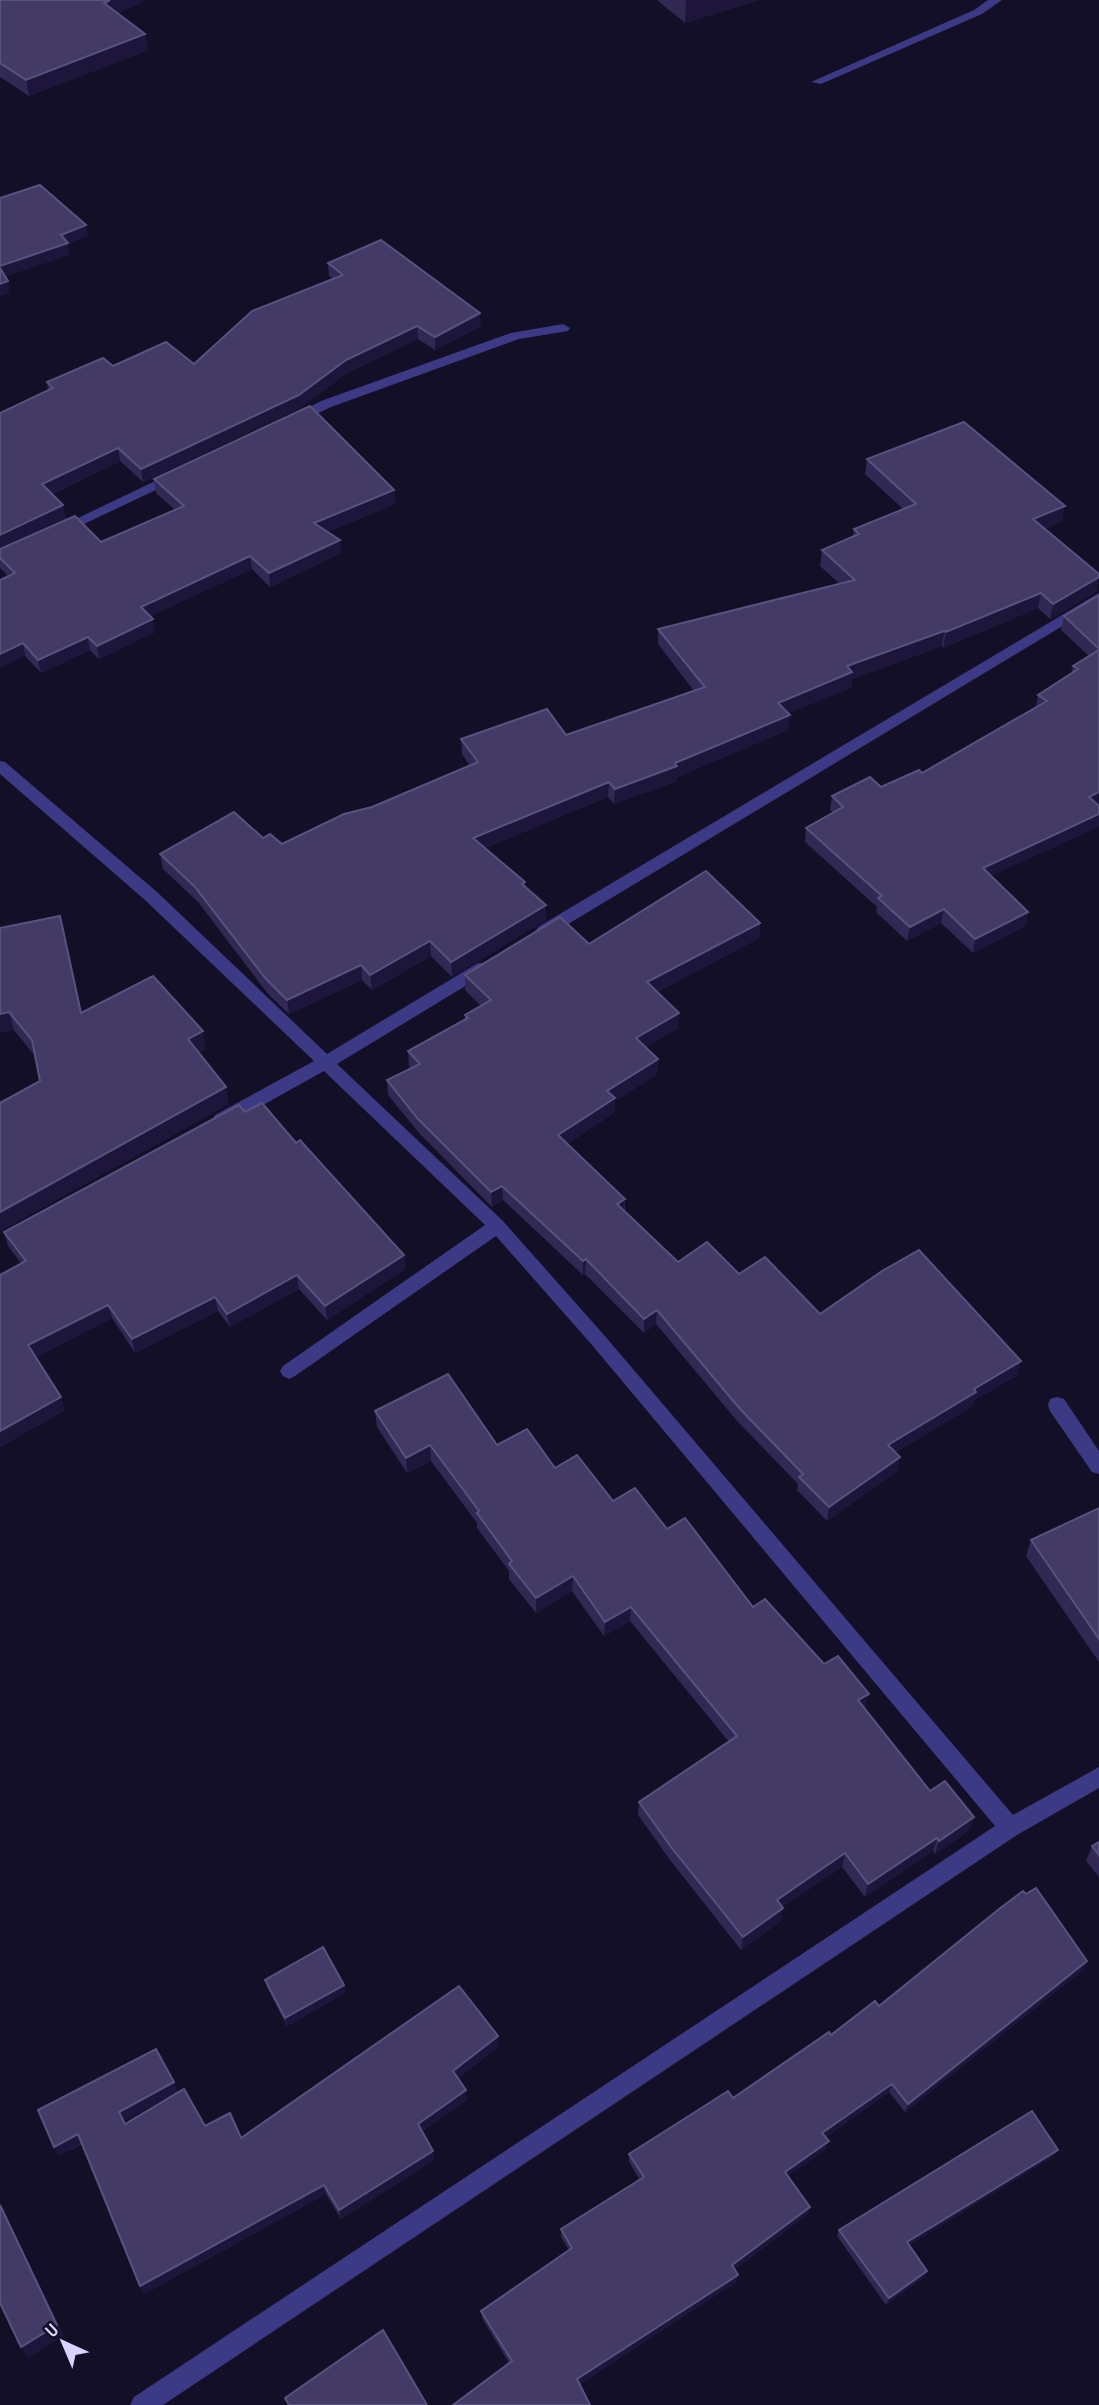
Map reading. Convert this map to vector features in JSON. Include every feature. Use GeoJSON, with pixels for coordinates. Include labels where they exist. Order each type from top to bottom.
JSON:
{"type":"FeatureCollection","features":[{"type":"Feature","properties":{"kind":"street"},"geometry":{"type":"LineString","coordinates":[[817,82],[978,12],[996,0]]}},
{"type":"Feature","properties":{"kind":"street"},"geometry":{"type":"LineString","coordinates":[[282,425],[326,404],[516,336],[564,328]]}},
{"type":"Feature","properties":{"kind":"street"},"geometry":{"type":"LineString","coordinates":[[50,535],[187,470]]}},
{"type":"Feature","properties":{"kind":"street"},"geometry":{"type":"LineString","coordinates":[[528,941],[1099,598]]}},
{"type":"Feature","properties":{"kind":"street"},"geometry":{"type":"LineString","coordinates":[[0,766],[151,896],[497,1226],[598,1340],[1010,1828]]}},
{"type":"Feature","properties":{"kind":"street"},"geometry":{"type":"LineString","coordinates":[[205,1128],[326,1063],[504,955]]}},
{"type":"Feature","properties":{"kind":"street"},"geometry":{"type":"LineString","coordinates":[[289,1371],[497,1226]]}},
{"type":"Feature","properties":{"kind":"street"},"geometry":{"type":"LineString","coordinates":[[1057,1405],[1099,1466]]}},
{"type":"Feature","properties":{"kind":"street"},"geometry":{"type":"LineString","coordinates":[[142,2405],[1010,1828],[1099,1777]]}},
{"type":"Feature","properties":{"kind":"building"},"geometry":{"type":"Polygon","coordinates":[[[0,0],[110,0],[104,3],[145,34],[26,80],[0,63],[0,0]]]}},
{"type":"Feature","properties":{"kind":"building"},"geometry":{"type":"Polygon","coordinates":[[[40,185],[86,225],[61,235],[68,243],[0,266],[0,198],[40,185]]]}},
{"type":"Feature","properties":{"kind":"building"},"geometry":{"type":"Polygon","coordinates":[[[381,240],[480,313],[435,337],[417,326],[346,360],[299,395],[141,469],[118,448],[42,484],[63,505],[0,535],[0,413],[53,388],[47,382],[103,358],[113,366],[166,342],[194,364],[252,311],[343,275],[328,263],[381,240]]]}},
{"type":"Feature","properties":{"kind":"building"},"geometry":{"type":"Polygon","coordinates":[[[0,268],[8,281],[0,284],[0,268]]]}},
{"type":"Feature","properties":{"kind":"building"},"geometry":{"type":"Polygon","coordinates":[[[310,406],[394,490],[314,523],[340,540],[269,573],[250,556],[141,607],[153,619],[97,646],[88,637],[38,660],[23,643],[0,654],[0,580],[15,573],[0,558],[0,549],[75,516],[101,542],[184,506],[154,479],[310,406]]]}},
{"type":"Feature","properties":{"kind":"building"},"geometry":{"type":"Polygon","coordinates":[[[964,422],[1065,506],[1033,519],[1099,574],[1099,577],[1053,604],[1041,593],[946,632],[847,666],[852,672],[778,703],[790,715],[675,763],[677,766],[615,789],[609,782],[473,838],[525,882],[522,884],[546,905],[451,962],[430,941],[370,975],[361,965],[287,1000],[266,979],[195,887],[160,854],[234,812],[263,838],[270,834],[282,844],[344,814],[372,807],[478,762],[461,739],[547,709],[566,735],[705,687],[658,629],[855,580],[822,550],[859,534],[854,529],[916,504],[867,459],[964,422]]]}},
{"type":"Feature","properties":{"kind":"building"},"geometry":{"type":"Polygon","coordinates":[[[1099,595],[1099,649],[1064,616],[1099,595]]]}},
{"type":"Feature","properties":{"kind":"building"},"geometry":{"type":"Polygon","coordinates":[[[1099,650],[1099,792],[1089,797],[1099,806],[1099,814],[983,868],[1028,912],[975,939],[944,909],[910,927],[878,898],[882,896],[806,828],[843,807],[832,796],[870,777],[881,787],[919,770],[922,773],[1047,701],[1038,695],[1078,669],[1073,666],[1099,650]]]}},
{"type":"Feature","properties":{"kind":"building"},"geometry":{"type":"Polygon","coordinates":[[[706,871],[760,923],[647,982],[679,1013],[636,1038],[658,1059],[607,1091],[615,1098],[558,1135],[625,1199],[617,1204],[678,1262],[707,1242],[739,1274],[765,1257],[820,1314],[882,1271],[919,1250],[1021,1361],[974,1389],[976,1392],[888,1445],[900,1457],[829,1507],[799,1477],[803,1474],[740,1409],[657,1310],[644,1319],[586,1259],[583,1261],[502,1186],[491,1192],[418,1119],[387,1080],[420,1064],[408,1051],[468,1018],[465,1015],[491,1000],[465,975],[560,917],[589,944],[706,871]]]}},
{"type":"Feature","properties":{"kind":"building"},"geometry":{"type":"Polygon","coordinates":[[[60,916],[81,1013],[153,976],[203,1031],[188,1039],[226,1087],[0,1212],[0,1103],[40,1081],[32,1040],[9,1012],[0,1014],[0,928],[60,916]]]}},
{"type":"Feature","properties":{"kind":"building"},"geometry":{"type":"Polygon","coordinates":[[[262,1103],[296,1143],[300,1140],[404,1255],[325,1306],[297,1275],[227,1314],[215,1297],[132,1339],[108,1305],[28,1345],[61,1397],[0,1431],[0,1275],[26,1261],[4,1232],[239,1105],[245,1112],[262,1103]]]}},
{"type":"Feature","properties":{"kind":"building"},"geometry":{"type":"Polygon","coordinates":[[[448,1374],[497,1445],[527,1429],[555,1468],[577,1455],[613,1501],[635,1488],[667,1529],[685,1518],[753,1607],[765,1599],[824,1664],[838,1656],[869,1694],[858,1700],[930,1791],[945,1781],[974,1817],[868,1884],[845,1853],[777,1900],[783,1908],[743,1937],[671,1847],[639,1802],[737,1736],[631,1607],[605,1622],[573,1576],[536,1598],[509,1564],[512,1561],[477,1513],[479,1511],[430,1445],[406,1458],[375,1411],[448,1374]]]}},
{"type":"Feature","properties":{"kind":"building"},"geometry":{"type":"Polygon","coordinates":[[[1099,1508],[1099,1639],[1031,1540],[1099,1508]]]}},
{"type":"Feature","properties":{"kind":"building"},"geometry":{"type":"Polygon","coordinates":[[[1099,1842],[1099,1855],[1092,1846],[1099,1842]]]}},
{"type":"Feature","properties":{"kind":"building"},"geometry":{"type":"Polygon","coordinates":[[[1036,1888],[1087,1961],[908,2104],[892,2084],[822,2133],[829,2141],[785,2172],[810,2207],[732,2265],[738,2275],[577,2379],[590,2405],[453,2405],[512,2361],[481,2311],[572,2248],[561,2229],[644,2177],[629,2154],[728,2091],[733,2098],[829,2032],[831,2035],[875,2001],[879,2006],[999,1909],[1023,1891],[1026,1894],[1036,1888]]]}},
{"type":"Feature","properties":{"kind":"building"},"geometry":{"type":"Polygon","coordinates":[[[323,1947],[344,1985],[285,2018],[265,1980],[323,1947]]]}},
{"type":"Feature","properties":{"kind":"building"},"geometry":{"type":"Polygon","coordinates":[[[459,1986],[498,2036],[453,2071],[466,2090],[418,2124],[433,2151],[339,2210],[324,2185],[140,2286],[78,2134],[54,2147],[38,2110],[156,2049],[174,2082],[119,2112],[125,2124],[184,2089],[205,2126],[230,2113],[241,2138],[459,1986]]]}},
{"type":"Feature","properties":{"kind":"building"},"geometry":{"type":"Polygon","coordinates":[[[1032,2111],[1058,2150],[907,2242],[927,2271],[889,2298],[839,2230],[1032,2111]]]}},
{"type":"Feature","properties":{"kind":"building"},"geometry":{"type":"Polygon","coordinates":[[[0,2205],[57,2325],[21,2347],[0,2303],[0,2205]]]}},
{"type":"Feature","properties":{"kind":"building"},"geometry":{"type":"Polygon","coordinates":[[[383,2330],[427,2405],[289,2405],[285,2398],[383,2330]]]}}]}
